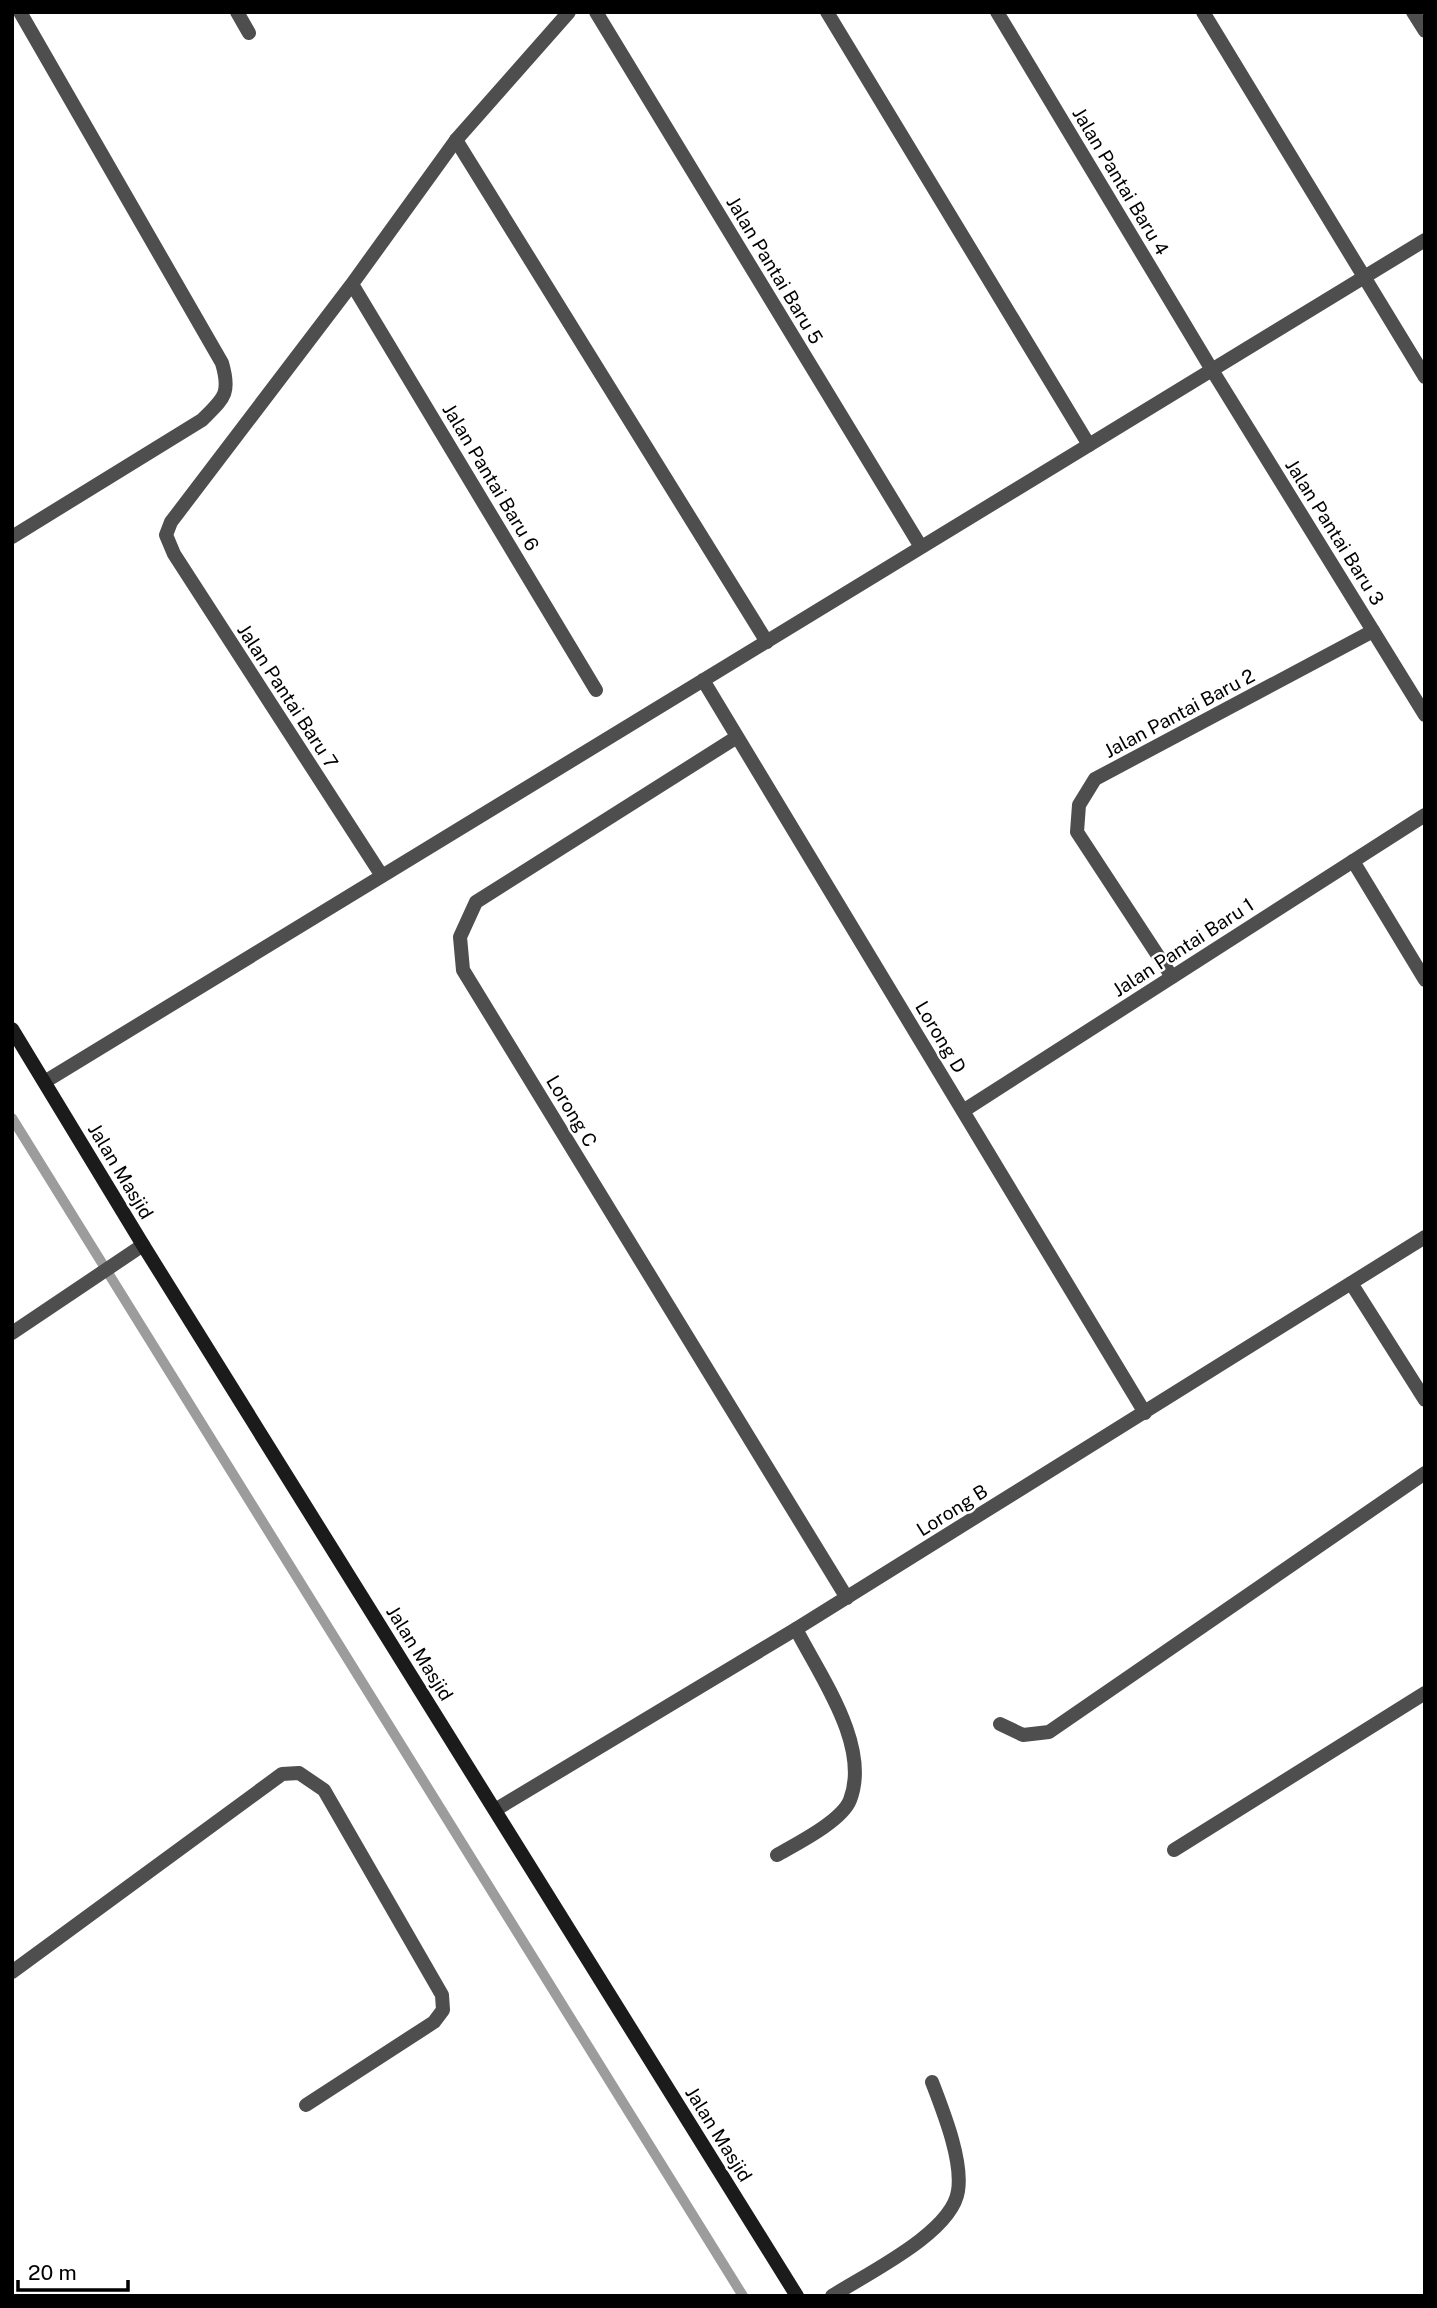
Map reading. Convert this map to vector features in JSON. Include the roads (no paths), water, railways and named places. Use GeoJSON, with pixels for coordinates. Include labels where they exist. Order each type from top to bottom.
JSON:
{"type":"FeatureCollection","features":[{"type":"Feature","properties":{"kind":"street"},"geometry":{"type":"LineString","coordinates":[[12,537],[202,419],[224,398],[228,383],[222,363],[20,12]]}},
{"type":"Feature","properties":{"kind":"street"},"geometry":{"type":"LineString","coordinates":[[237,12],[249,33]]}},
{"type":"Feature","properties":{"kind":"street"},"geometry":{"type":"LineString","coordinates":[[352,284],[456,140],[569,12]]}},
{"type":"Feature","properties":{"kind":"street","name":"Jalan Pantai Baru 5"},"geometry":{"type":"LineString","coordinates":[[596,12],[921,547]]}},
{"type":"Feature","properties":{"kind":"street"},"geometry":{"type":"LineString","coordinates":[[827,12],[1089,445]]}},
{"type":"Feature","properties":{"kind":"street","name":"Jalan Pantai Baru 4"},"geometry":{"type":"LineString","coordinates":[[997,12],[1212,370]]}},
{"type":"Feature","properties":{"kind":"street"},"geometry":{"type":"LineString","coordinates":[[1203,12],[1425,377]]}},
{"type":"Feature","properties":{"kind":"street"},"geometry":{"type":"LineString","coordinates":[[1413,12],[1425,31]]}},
{"type":"Feature","properties":{"kind":"street"},"geometry":{"type":"LineString","coordinates":[[456,140],[767,642]]}},
{"type":"Feature","properties":{"kind":"street"},"geometry":{"type":"LineString","coordinates":[[46,1081],[1425,240]]}},
{"type":"Feature","properties":{"kind":"street","name":"Jalan Pantai Baru 7"},"geometry":{"type":"LineString","coordinates":[[352,284],[171,522],[166,535],[173,555],[382,876]]}},
{"type":"Feature","properties":{"kind":"street","name":"Jalan Pantai Baru 6"},"geometry":{"type":"LineString","coordinates":[[352,284],[596,690]]}},
{"type":"Feature","properties":{"kind":"street","name":"Jalan Pantai Baru 3"},"geometry":{"type":"LineString","coordinates":[[1212,370],[1425,715]]}},
{"type":"Feature","properties":{"kind":"street","name":"Jalan Pantai Baru 2"},"geometry":{"type":"LineString","coordinates":[[1172,977],[1077,832],[1079,805],[1095,779],[1373,631]]}},
{"type":"Feature","properties":{"kind":"street","name":"Lorong D"},"geometry":{"type":"LineString","coordinates":[[703,680],[1145,1413]]}},
{"type":"Feature","properties":{"kind":"street","name":"Lorong C"},"geometry":{"type":"LineString","coordinates":[[737,737],[475,902],[460,937],[463,970],[847,1598]]}},
{"type":"Feature","properties":{"kind":"street","name":"Jalan Pantai Baru 1"},"geometry":{"type":"LineString","coordinates":[[963,1111],[1425,815]]}},
{"type":"Feature","properties":{"kind":"street"},"geometry":{"type":"LineString","coordinates":[[1353,861],[1425,980]]}},
{"type":"Feature","properties":{"kind":"street","name":"Jalan Masjid"},"geometry":{"type":"LineString","coordinates":[[12,1029],[46,1081],[143,1245],[797,2296]]}},
{"type":"Feature","properties":{"kind":"street","name":"Lorong B"},"geometry":{"type":"LineString","coordinates":[[495,1811],[847,1598],[1425,1237]]}},
{"type":"Feature","properties":{"kind":"street"},"geometry":{"type":"LineString","coordinates":[[12,1333],[143,1245]]}},
{"type":"Feature","properties":{"kind":"street"},"geometry":{"type":"LineString","coordinates":[[1351,1283],[1425,1400]]}},
{"type":"Feature","properties":{"kind":"street"},"geometry":{"type":"LineString","coordinates":[[1000,1724],[1023,1735],[1049,1732],[1425,1474]]}},
{"type":"Feature","properties":{"kind":"street"},"geometry":{"type":"LineString","coordinates":[[777,1855],[830,1822],[850,1802],[855,1760],[846,1725],[796,1629]]}},
{"type":"Feature","properties":{"kind":"street"},"geometry":{"type":"LineString","coordinates":[[1174,1850],[1425,1693]]}},
{"type":"Feature","properties":{"kind":"street"},"geometry":{"type":"LineString","coordinates":[[12,1972],[282,1774],[299,1773],[324,1790],[442,1995],[443,2010],[434,2022],[306,2105]]}},
{"type":"Feature","properties":{"kind":"street"},"geometry":{"type":"LineString","coordinates":[[832,2296],[938,2227],[954,2203],[958,2190],[952,2136],[932,2082]]}},
{"type":"Feature","properties":{"kind":"waterway"},"geometry":{"type":"LineString","coordinates":[[12,1118],[743,2296]]}}]}
